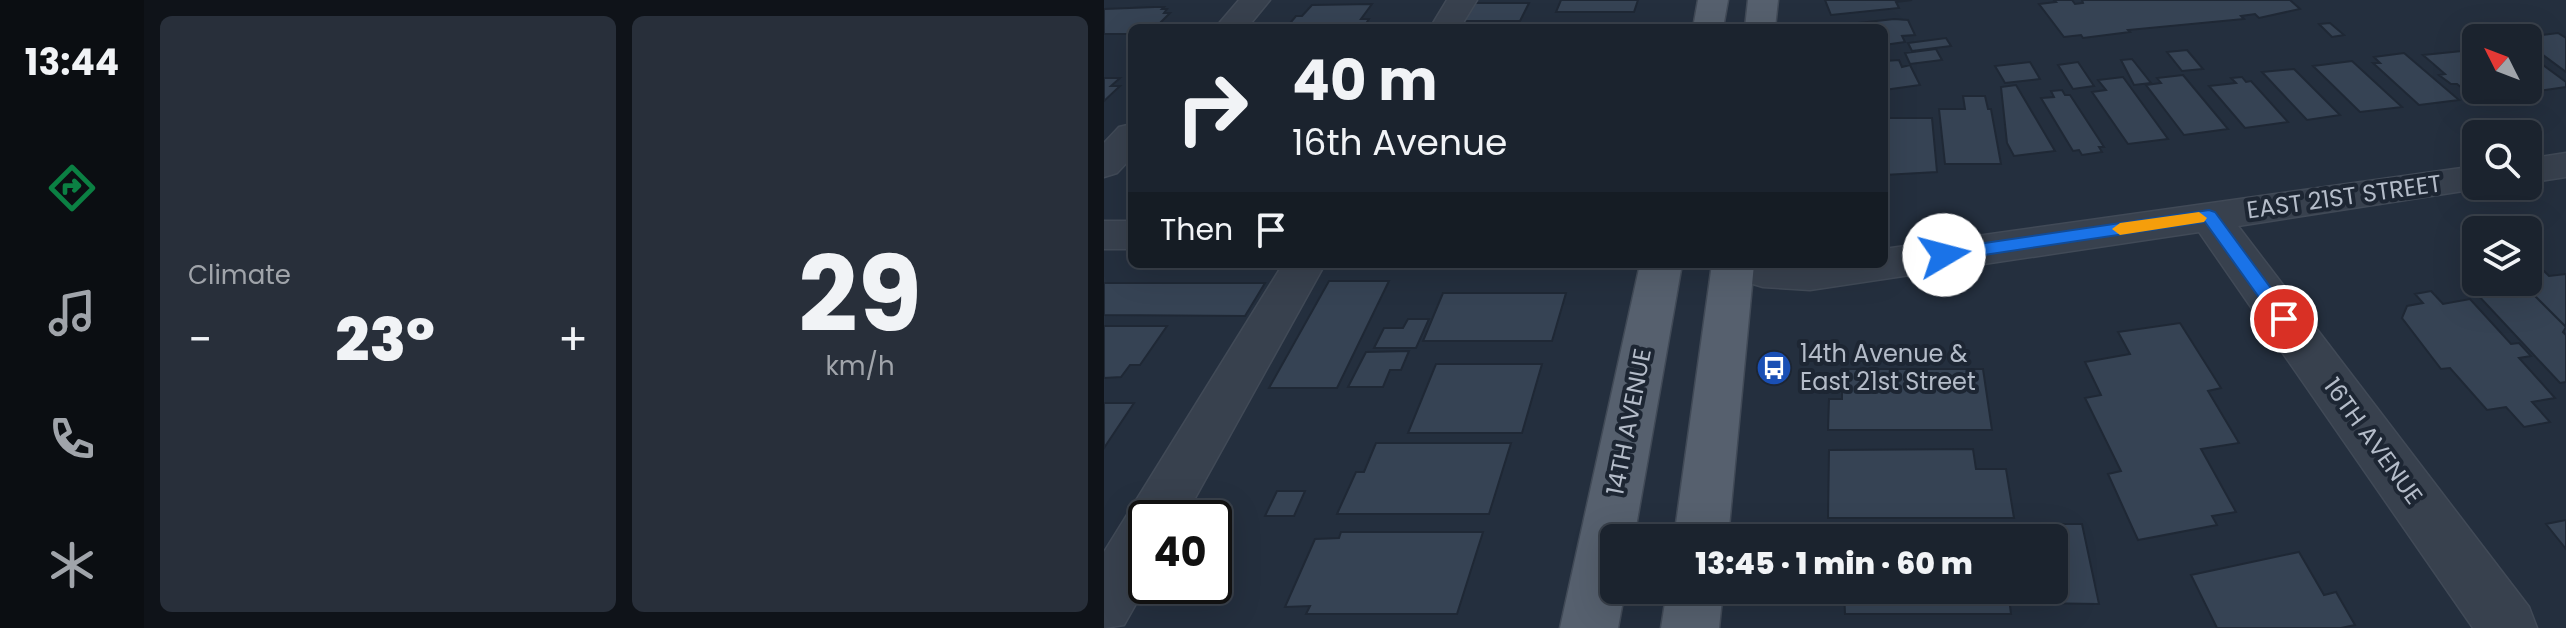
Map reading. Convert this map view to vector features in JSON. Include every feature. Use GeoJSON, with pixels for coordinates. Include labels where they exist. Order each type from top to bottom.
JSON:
{"type":"FeatureCollection","features":[{"type":"Feature","properties":{"kind":"main road"},"geometry":{"type":"LineString","coordinates":[[1709,24],[1713,0]]}},
{"type":"Feature","properties":{"kind":"main road"},"geometry":{"type":"LineString","coordinates":[[1760,24],[1763,0]]}},
{"type":"Feature","properties":{"kind":"main road","name":"14TH AVENUE"},"geometry":{"type":"LineString","coordinates":[[1589,628],[1660,268]]}},
{"type":"Feature","properties":{"kind":"main road"},"geometry":{"type":"LineString","coordinates":[[1703,524],[1735,268]]}},
{"type":"Feature","properties":{"kind":"main road"},"geometry":{"type":"LineString","coordinates":[[1690,628],[1693,604]]}},
{"type":"Feature","properties":{"kind":"street"},"geometry":{"type":"LineString","coordinates":[[1234,24],[1255,0]]}},
{"type":"Feature","properties":{"kind":"street"},"geometry":{"type":"LineString","coordinates":[[1447,24],[1462,0]]}},
{"type":"Feature","properties":{"kind":"street"},"geometry":{"type":"LineString","coordinates":[[1104,165],[1128,139]]}},
{"type":"Feature","properties":{"kind":"street"},"geometry":{"type":"LineString","coordinates":[[2542,169],[2566,165]]}},
{"type":"Feature","properties":{"kind":"street","name":"EAST 21ST STREET"},"geometry":{"type":"LineString","coordinates":[[1888,263],[2462,180]]}},
{"type":"Feature","properties":{"kind":"street","name":"16TH AVENUE"},"geometry":{"type":"LineString","coordinates":[[2209,216],[2508,628]]}},
{"type":"Feature","properties":{"kind":"street"},"geometry":{"type":"LineString","coordinates":[[1104,235],[1128,235]]}},
{"type":"Feature","properties":{"kind":"street"},"geometry":{"type":"LineString","coordinates":[[1166,500],[1302,268]]}},
{"type":"Feature","properties":{"kind":"street","name":"EAST 21ST STREET"},"geometry":{"type":"LineString","coordinates":[[1750,268],[1763,272],[1810,275],[1857,268]]}},
{"type":"Feature","properties":{"kind":"street"},"geometry":{"type":"LineString","coordinates":[[1104,605],[1128,564]]}},
{"type":"Feature","properties":{"kind":"building"},"geometry":{"type":"Polygon","coordinates":[[[1561,0],[1638,0],[1634,12],[1556,12],[1561,0]]]}},
{"type":"Feature","properties":{"kind":"building"},"geometry":{"type":"Polygon","coordinates":[[[1825,0],[1912,0],[1896,2],[1899,8],[1831,15],[1825,0]]]}},
{"type":"Feature","properties":{"kind":"building"},"geometry":{"type":"Polygon","coordinates":[[[2054,0],[2072,0],[2075,4],[2083,3],[2082,0],[2290,0],[2300,9],[2259,18],[2255,14],[2241,16],[2244,19],[2128,30],[2130,32],[2083,38],[2081,35],[2064,37],[2039,4],[2056,2],[2054,0]]]}},
{"type":"Feature","properties":{"kind":"building"},"geometry":{"type":"Polygon","coordinates":[[[1474,3],[1529,3],[1520,21],[1463,21],[1474,3]]]}},
{"type":"Feature","properties":{"kind":"building"},"geometry":{"type":"Polygon","coordinates":[[[1372,4],[1361,19],[1369,19],[1366,24],[1289,24],[1312,5],[1372,4]]]}},
{"type":"Feature","properties":{"kind":"building"},"geometry":{"type":"Polygon","coordinates":[[[1164,7],[1162,9],[1167,9],[1164,13],[1170,13],[1159,24],[1128,24],[1128,34],[1104,34],[1104,9],[1164,7]]]}},
{"type":"Feature","properties":{"kind":"building"},"geometry":{"type":"Polygon","coordinates":[[[1908,20],[1915,35],[1902,36],[1905,42],[1888,44],[1888,24],[1850,24],[1908,20]]]}},
{"type":"Feature","properties":{"kind":"building"},"geometry":{"type":"Polygon","coordinates":[[[1489,21],[1520,21],[1518,24],[1487,24],[1489,21]]]}},
{"type":"Feature","properties":{"kind":"building"},"geometry":{"type":"Polygon","coordinates":[[[2330,23],[2344,35],[2332,37],[2319,24],[2330,23]]]}},
{"type":"Feature","properties":{"kind":"building"},"geometry":{"type":"Polygon","coordinates":[[[2558,33],[2566,38],[2566,72],[2542,54],[2542,35],[2558,33]]]}},
{"type":"Feature","properties":{"kind":"building"},"geometry":{"type":"Polygon","coordinates":[[[1946,38],[1951,46],[1912,51],[1908,43],[1946,38]]]}},
{"type":"Feature","properties":{"kind":"building"},"geometry":{"type":"Polygon","coordinates":[[[1936,49],[1942,60],[1910,64],[1905,53],[1936,49]]]}},
{"type":"Feature","properties":{"kind":"building"},"geometry":{"type":"Polygon","coordinates":[[[2187,50],[2203,69],[2182,71],[2167,52],[2187,50]]]}},
{"type":"Feature","properties":{"kind":"building"},"geometry":{"type":"Polygon","coordinates":[[[2462,51],[2462,88],[2439,75],[2445,74],[2423,55],[2462,51]]]}},
{"type":"Feature","properties":{"kind":"building"},"geometry":{"type":"Polygon","coordinates":[[[2404,53],[2459,100],[2419,105],[2373,63],[2380,63],[2374,57],[2404,53]]]}},
{"type":"Feature","properties":{"kind":"building"},"geometry":{"type":"Polygon","coordinates":[[[2132,59],[2151,83],[2134,85],[2121,60],[2132,59]]]}},
{"type":"Feature","properties":{"kind":"building"},"geometry":{"type":"Polygon","coordinates":[[[1899,60],[1902,67],[1910,65],[1920,85],[1888,89],[1888,61],[1899,60]]]}},
{"type":"Feature","properties":{"kind":"building"},"geometry":{"type":"Polygon","coordinates":[[[2352,61],[2402,107],[2360,112],[2313,66],[2352,61]]]}},
{"type":"Feature","properties":{"kind":"building"},"geometry":{"type":"Polygon","coordinates":[[[2030,62],[2040,79],[2005,83],[1995,66],[2030,62]]]}},
{"type":"Feature","properties":{"kind":"building"},"geometry":{"type":"Polygon","coordinates":[[[2078,62],[2094,86],[2073,89],[2058,65],[2078,62]]]}},
{"type":"Feature","properties":{"kind":"building"},"geometry":{"type":"Polygon","coordinates":[[[2542,64],[2566,82],[2566,87],[2542,91],[2542,64]]]}},
{"type":"Feature","properties":{"kind":"building"},"geometry":{"type":"Polygon","coordinates":[[[2294,69],[2340,115],[2307,120],[2262,72],[2294,69]]]}},
{"type":"Feature","properties":{"kind":"building"},"geometry":{"type":"Polygon","coordinates":[[[2183,75],[2228,129],[2184,135],[2146,85],[2161,83],[2157,78],[2183,75]]]}},
{"type":"Feature","properties":{"kind":"building"},"geometry":{"type":"Polygon","coordinates":[[[2123,77],[2168,139],[2128,144],[2092,92],[2106,90],[2098,80],[2123,77]]]}},
{"type":"Feature","properties":{"kind":"building"},"geometry":{"type":"Polygon","coordinates":[[[2242,77],[2246,82],[2251,81],[2288,122],[2245,128],[2209,86],[2236,83],[2231,78],[2242,77]]]}},
{"type":"Feature","properties":{"kind":"building"},"geometry":{"type":"Polygon","coordinates":[[[1104,78],[1120,78],[1111,86],[1120,86],[1104,101],[1104,78]]]}},
{"type":"Feature","properties":{"kind":"building"},"geometry":{"type":"Polygon","coordinates":[[[2016,85],[2055,151],[2014,156],[2007,143],[2001,87],[2016,85]]]}},
{"type":"Feature","properties":{"kind":"building"},"geometry":{"type":"Polygon","coordinates":[[[2062,90],[2065,95],[2070,95],[2104,147],[2099,147],[2102,152],[2082,155],[2079,150],[2073,151],[2041,98],[2054,97],[2051,91],[2062,90]]]}},
{"type":"Feature","properties":{"kind":"building"},"geometry":{"type":"Polygon","coordinates":[[[1963,96],[1985,96],[1988,109],[1991,109],[2001,164],[1945,164],[1939,109],[1965,109],[1963,96]]]}},
{"type":"Feature","properties":{"kind":"building"},"geometry":{"type":"Polygon","coordinates":[[[1888,118],[1932,118],[1937,172],[1888,175],[1888,118]]]}},
{"type":"Feature","properties":{"kind":"building"},"geometry":{"type":"Polygon","coordinates":[[[2542,271],[2549,276],[2566,274],[2566,327],[2535,296],[2542,296],[2542,271]]]}},
{"type":"Feature","properties":{"kind":"building"},"geometry":{"type":"Polygon","coordinates":[[[1329,281],[1389,281],[1337,388],[1269,388],[1329,281]]]}},
{"type":"Feature","properties":{"kind":"building"},"geometry":{"type":"Polygon","coordinates":[[[1104,283],[1265,283],[1245,316],[1104,315],[1104,283]]]}},
{"type":"Feature","properties":{"kind":"building"},"geometry":{"type":"Polygon","coordinates":[[[2431,291],[2443,304],[2470,299],[2511,344],[2519,343],[2531,356],[2519,358],[2555,398],[2532,402],[2550,422],[2524,427],[2506,407],[2487,410],[2450,368],[2441,369],[2402,318],[2407,306],[2423,303],[2415,294],[2431,291]]]}},
{"type":"Feature","properties":{"kind":"building"},"geometry":{"type":"Polygon","coordinates":[[[1443,293],[1566,293],[1552,341],[1423,341],[1443,293]]]}},
{"type":"Feature","properties":{"kind":"building"},"geometry":{"type":"Polygon","coordinates":[[[2479,296],[2535,296],[2566,327],[2563,332],[2566,335],[2566,382],[2560,383],[2479,296]]]}},
{"type":"Feature","properties":{"kind":"building"},"geometry":{"type":"Polygon","coordinates":[[[1408,319],[1429,319],[1416,348],[1374,348],[1384,328],[1403,328],[1408,319]]]}},
{"type":"Feature","properties":{"kind":"building"},"geometry":{"type":"Polygon","coordinates":[[[2180,323],[2221,388],[2208,391],[2239,443],[2201,449],[2236,512],[2212,516],[2217,525],[2138,540],[2108,474],[2121,471],[2085,398],[2101,395],[2085,362],[2130,354],[2118,332],[2180,323]]]}},
{"type":"Feature","properties":{"kind":"building"},"geometry":{"type":"Polygon","coordinates":[[[1104,326],[1167,326],[1140,365],[1130,365],[1121,377],[1104,378],[1104,326]]]}},
{"type":"Feature","properties":{"kind":"building"},"geometry":{"type":"Polygon","coordinates":[[[1409,351],[1401,370],[1390,370],[1383,387],[1348,387],[1366,352],[1409,351]]]}},
{"type":"Feature","properties":{"kind":"building"},"geometry":{"type":"Polygon","coordinates":[[[1436,364],[1542,364],[1522,433],[1408,433],[1436,364]]]}},
{"type":"Feature","properties":{"kind":"building"},"geometry":{"type":"Polygon","coordinates":[[[1842,369],[1983,369],[1992,430],[1828,430],[1829,399],[1842,399],[1842,369]]]}},
{"type":"Feature","properties":{"kind":"building"},"geometry":{"type":"Polygon","coordinates":[[[1104,403],[1134,403],[1104,448],[1104,403]]]}},
{"type":"Feature","properties":{"kind":"building"},"geometry":{"type":"Polygon","coordinates":[[[1376,443],[1511,443],[1489,514],[1337,514],[1356,472],[1364,472],[1376,443]]]}},
{"type":"Feature","properties":{"kind":"building"},"geometry":{"type":"Polygon","coordinates":[[[1973,449],[1976,469],[2006,469],[2014,518],[1828,518],[1829,450],[1973,449]]]}},
{"type":"Feature","properties":{"kind":"building"},"geometry":{"type":"Polygon","coordinates":[[[1277,491],[1305,491],[1294,516],[1265,516],[1277,491]]]}},
{"type":"Feature","properties":{"kind":"building"},"geometry":{"type":"Polygon","coordinates":[[[2566,520],[2566,549],[2546,524],[2566,520]]]}},
{"type":"Feature","properties":{"kind":"building"},"geometry":{"type":"Polygon","coordinates":[[[2068,524],[2082,524],[2099,604],[2068,604],[2068,524]]]}},
{"type":"Feature","properties":{"kind":"building"},"geometry":{"type":"Polygon","coordinates":[[[1341,532],[1483,532],[1457,614],[1306,614],[1310,606],[1285,607],[1315,539],[1339,538],[1341,532]]]}},
{"type":"Feature","properties":{"kind":"building"},"geometry":{"type":"Polygon","coordinates":[[[2299,552],[2324,595],[2336,592],[2355,625],[2341,628],[2217,628],[2191,575],[2299,552]]]}},
{"type":"Feature","properties":{"kind":"building"},"geometry":{"type":"Polygon","coordinates":[[[1845,604],[2010,604],[2011,614],[1845,614],[1845,604]]]}},
{"type":"Feature","properties":{"kind":"slow traffic"},"geometry":{"type":"LineString","coordinates":[[2120,229],[2199,218]]}},
{"type":"Feature","properties":{"kind":"place","name":"14th Avenue & East 21st Street"},"geometry":{"type":"Point","coordinates":[1774,368]}},
{"type":"Feature","properties":{"kind":"route"},"geometry":{"type":"LineString","coordinates":[[1944,255],[2209,216],[2284,319]]}}]}
